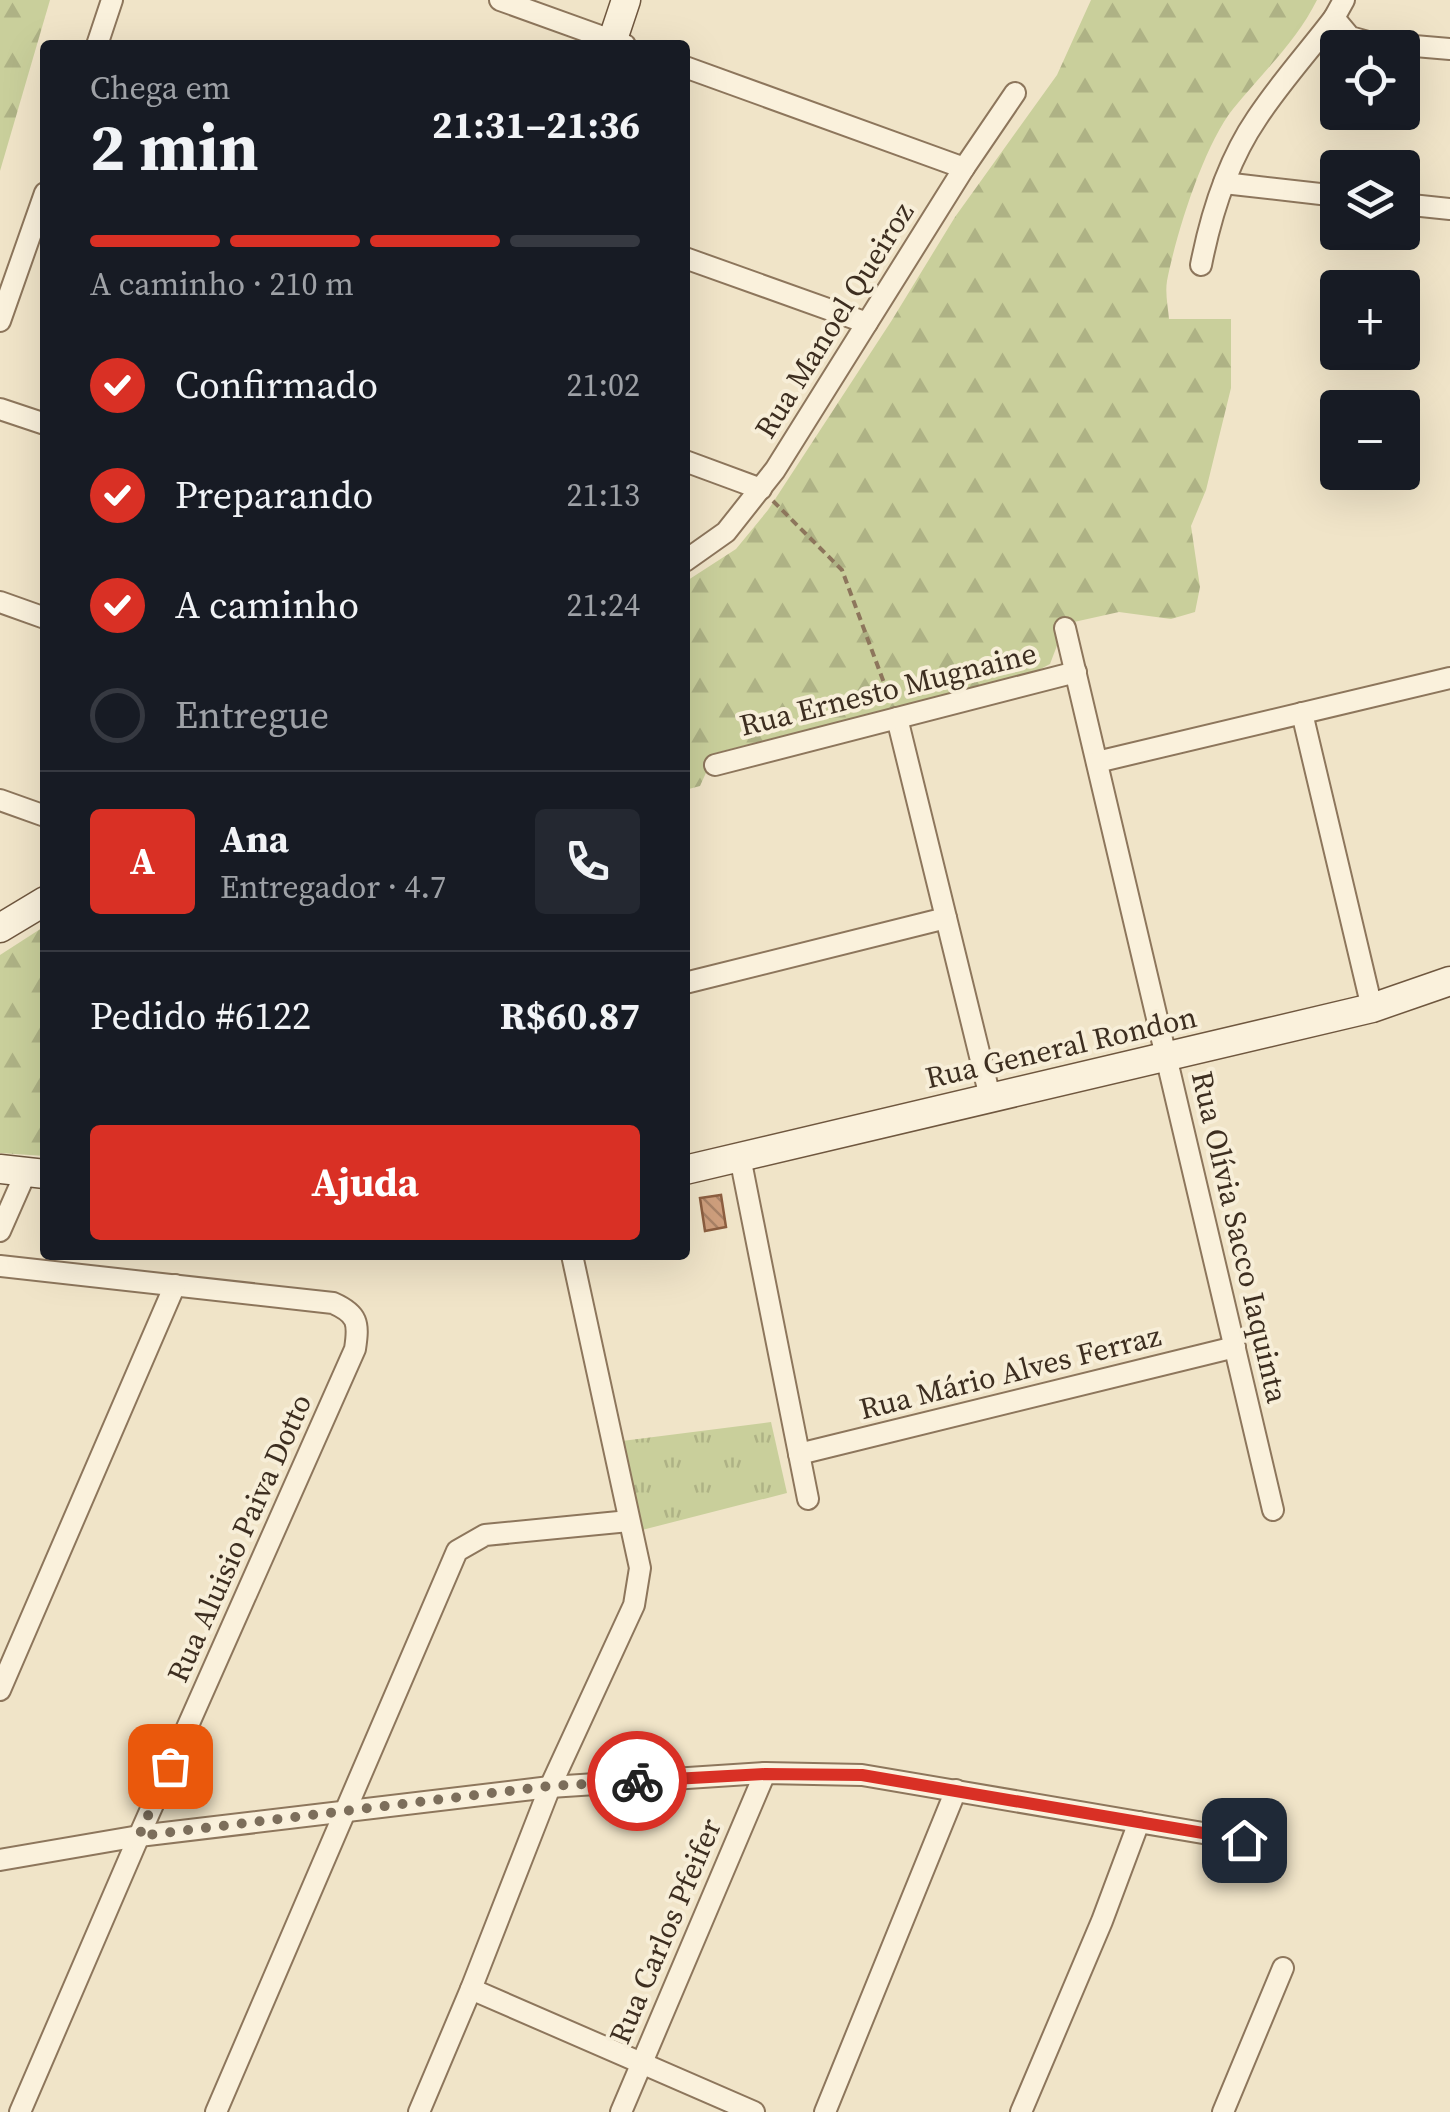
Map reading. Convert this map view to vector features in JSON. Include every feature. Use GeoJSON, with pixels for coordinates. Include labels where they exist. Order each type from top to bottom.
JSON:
{"type":"FeatureCollection","features":[{"type":"Feature","properties":{"kind":"street"},"geometry":{"type":"LineString","coordinates":[[99,40],[112,0]]}},
{"type":"Feature","properties":{"kind":"street"},"geometry":{"type":"LineString","coordinates":[[500,0],[605,40]]}},
{"type":"Feature","properties":{"kind":"street"},"geometry":{"type":"LineString","coordinates":[[617,40],[626,0]]}},
{"type":"Feature","properties":{"kind":"street"},"geometry":{"type":"LineString","coordinates":[[1339,9],[1350,37],[1450,49]]}},
{"type":"Feature","properties":{"kind":"street"},"geometry":{"type":"LineString","coordinates":[[1201,265],[1210,224],[1235,157],[1257,118],[1339,9]]}},
{"type":"Feature","properties":{"kind":"street"},"geometry":{"type":"LineString","coordinates":[[690,69],[964,168]]}},
{"type":"Feature","properties":{"kind":"street","name":"Rua Manoel Queiroz"},"geometry":{"type":"LineString","coordinates":[[690,557],[726,532],[775,470],[964,168],[1016,93]]}},
{"type":"Feature","properties":{"kind":"street"},"geometry":{"type":"LineString","coordinates":[[1224,183],[1320,194]]}},
{"type":"Feature","properties":{"kind":"street"},"geometry":{"type":"LineString","coordinates":[[1420,206],[1450,209]]}},
{"type":"Feature","properties":{"kind":"street"},"geometry":{"type":"LineString","coordinates":[[0,321],[39,228]]}},
{"type":"Feature","properties":{"kind":"street"},"geometry":{"type":"LineString","coordinates":[[690,260],[867,323]]}},
{"type":"Feature","properties":{"kind":"street"},"geometry":{"type":"LineString","coordinates":[[0,408],[40,422]]}},
{"type":"Feature","properties":{"kind":"street"},"geometry":{"type":"LineString","coordinates":[[690,463],[761,488]]}},
{"type":"Feature","properties":{"kind":"street"},"geometry":{"type":"LineString","coordinates":[[0,602],[40,616]]}},
{"type":"Feature","properties":{"kind":"street","name":"Rua Olívia Sacco Iaquinta"},"geometry":{"type":"LineString","coordinates":[[1066,628],[1274,1510]]}},
{"type":"Feature","properties":{"kind":"street","name":"Rua Ernesto Mugnaine"},"geometry":{"type":"LineString","coordinates":[[715,765],[1076,672]]}},
{"type":"Feature","properties":{"kind":"street"},"geometry":{"type":"LineString","coordinates":[[1097,762],[1450,678]]}},
{"type":"Feature","properties":{"kind":"street"},"geometry":{"type":"LineString","coordinates":[[1302,713],[1372,1008]]}},
{"type":"Feature","properties":{"kind":"street"},"geometry":{"type":"LineString","coordinates":[[897,718],[990,1097]]}},
{"type":"Feature","properties":{"kind":"street"},"geometry":{"type":"LineString","coordinates":[[0,800],[40,814]]}},
{"type":"Feature","properties":{"kind":"street"},"geometry":{"type":"LineString","coordinates":[[0,928],[40,904]]}},
{"type":"Feature","properties":{"kind":"street"},"geometry":{"type":"LineString","coordinates":[[690,981],[946,918]]}},
{"type":"Feature","properties":{"kind":"street","name":"Rua General Rondon"},"geometry":{"type":"LineString","coordinates":[[690,1169],[1372,1008],[1450,981]]}},
{"type":"Feature","properties":{"kind":"street"},"geometry":{"type":"LineString","coordinates":[[740,1158],[808,1498]]}},
{"type":"Feature","properties":{"kind":"street"},"geometry":{"type":"LineString","coordinates":[[0,1231],[24,1172]]}},
{"type":"Feature","properties":{"kind":"street"},"geometry":{"type":"LineString","coordinates":[[419,2112],[550,1786],[634,1605],[640,1568],[573,1260]]}},
{"type":"Feature","properties":{"kind":"street","name":"Rua Aluisio Paiva Dotto"},"geometry":{"type":"LineString","coordinates":[[0,1266],[333,1302],[349,1310],[358,1327],[355,1349],[20,2112]]}},
{"type":"Feature","properties":{"kind":"street"},"geometry":{"type":"LineString","coordinates":[[0,1690],[175,1285]]}},
{"type":"Feature","properties":{"kind":"street","name":"Rua Mário Alves Ferraz"},"geometry":{"type":"LineString","coordinates":[[800,1454],[1235,1348]]}},
{"type":"Feature","properties":{"kind":"street"},"geometry":{"type":"LineString","coordinates":[[216,2112],[457,1551],[485,1536],[629,1522]]}},
{"type":"Feature","properties":{"kind":"street"},"geometry":{"type":"LineString","coordinates":[[0,1860],[139,1836],[550,1786],[765,1774],[862,1775],[1244,1840]]}},
{"type":"Feature","properties":{"kind":"street","name":"Rua Carlos Pfeifer"},"geometry":{"type":"LineString","coordinates":[[621,2112],[765,1774]]}},
{"type":"Feature","properties":{"kind":"street"},"geometry":{"type":"LineString","coordinates":[[825,2112],[956,1790]]}},
{"type":"Feature","properties":{"kind":"street"},"geometry":{"type":"LineString","coordinates":[[1021,2112],[1102,1922],[1139,1822]]}},
{"type":"Feature","properties":{"kind":"street"},"geometry":{"type":"LineString","coordinates":[[1223,2112],[1283,1968]]}},
{"type":"Feature","properties":{"kind":"street"},"geometry":{"type":"LineString","coordinates":[[471,1989],[754,2112]]}},
{"type":"Feature","properties":{"kind":"path"},"geometry":{"type":"LineString","coordinates":[[761,488],[842,570],[897,718]]}},
{"type":"Feature","properties":{"kind":"green space"},"geometry":{"type":"Polygon","coordinates":[[[0,0],[50,0],[0,171],[0,0]]]}},
{"type":"Feature","properties":{"kind":"green space"},"geometry":{"type":"Polygon","coordinates":[[[1091,0],[1317,0],[1289,43],[1222,125],[1192,191],[1167,281],[1169,319],[1231,319],[1231,388],[1206,490],[1191,526],[1200,587],[1195,612],[1171,619],[1119,612],[1056,626],[1058,643],[1050,664],[1035,672],[715,753],[700,786],[690,789],[690,579],[736,549],[768,510],[955,217],[1057,75],[1091,0]]]}},
{"type":"Feature","properties":{"kind":"green space"},"geometry":{"type":"Polygon","coordinates":[[[40,929],[40,1156],[0,1153],[0,955],[40,929]]]}},
{"type":"Feature","properties":{"kind":"green space"},"geometry":{"type":"Polygon","coordinates":[[[771,1422],[787,1493],[642,1530],[622,1441],[771,1422]]]}},
{"type":"Feature","properties":{"kind":"building"},"geometry":{"type":"Polygon","coordinates":[[[721,1195],[726,1227],[705,1231],[700,1198],[721,1195]]]}},
{"type":"Feature","properties":{"kind":"way so far"},"geometry":{"type":"LineString","coordinates":[[170,1766],[139,1836],[550,1786],[637,1781]]}},
{"type":"Feature","properties":{"kind":"route"},"geometry":{"type":"LineString","coordinates":[[637,1781],[765,1774],[862,1775],[1244,1840]]}}]}
